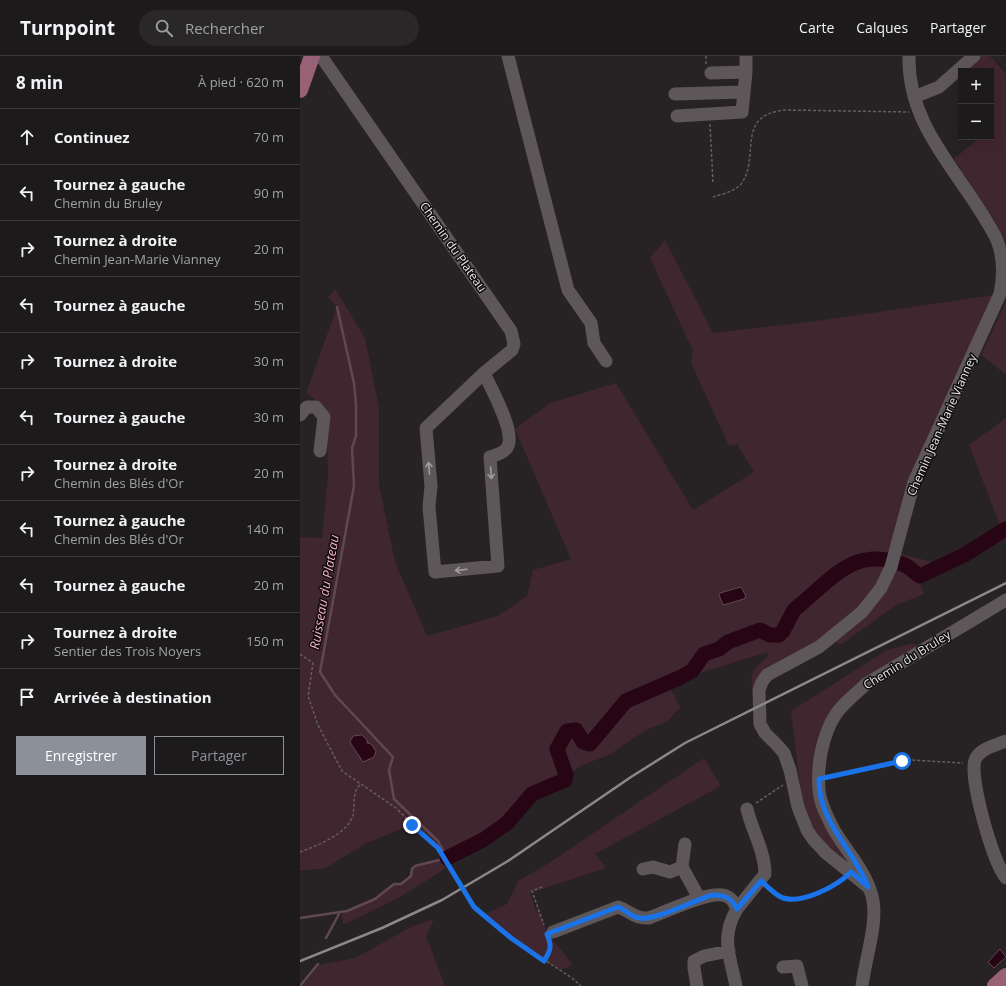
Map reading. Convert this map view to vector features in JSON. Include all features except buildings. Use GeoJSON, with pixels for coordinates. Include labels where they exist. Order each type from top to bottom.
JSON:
{"type":"FeatureCollection","features":[{"type":"Feature","properties":{"kind":"main road"},"geometry":{"type":"LineString","coordinates":[[300,90],[314,58]]}},
{"type":"Feature","properties":{"kind":"main road"},"geometry":{"type":"LineString","coordinates":[[995,986],[1006,976]]}},
{"type":"Feature","properties":{"kind":"street"},"geometry":{"type":"LineString","coordinates":[[508,56],[568,290],[591,323],[594,343],[606,361]]}},
{"type":"Feature","properties":{"kind":"street"},"geometry":{"type":"LineString","coordinates":[[677,116],[742,112],[746,56]]}},
{"type":"Feature","properties":{"kind":"street","name":"Chemin Jean-Marie Vianney"},"geometry":{"type":"LineString","coordinates":[[868,887],[832,858],[811,836],[800,816],[784,754],[763,731],[760,724],[758,705],[762,682],[773,672],[819,647],[862,612],[882,588],[892,561],[914,482],[997,302],[1002,286],[1002,254],[994,233],[928,133],[916,103],[911,83],[909,56]]}},
{"type":"Feature","properties":{"kind":"street"},"geometry":{"type":"LineString","coordinates":[[916,103],[940,87],[974,56]]}},
{"type":"Feature","properties":{"kind":"street","name":"Chemin du Plateau"},"geometry":{"type":"LineString","coordinates":[[314,58],[315,62],[324,65],[334,74],[511,331],[514,344],[512,350],[484,373],[426,428],[431,486],[429,507],[436,572],[498,566],[490,457],[506,449],[508,445],[509,431],[484,373]]}},
{"type":"Feature","properties":{"kind":"street"},"geometry":{"type":"LineString","coordinates":[[711,73],[746,72]]}},
{"type":"Feature","properties":{"kind":"street"},"geometry":{"type":"LineString","coordinates":[[675,94],[744,92]]}},
{"type":"Feature","properties":{"kind":"street"},"geometry":{"type":"LineString","coordinates":[[712,114],[714,93]]}},
{"type":"Feature","properties":{"kind":"street"},"geometry":{"type":"LineString","coordinates":[[300,415],[306,407],[316,407],[324,417],[320,451]]}},
{"type":"Feature","properties":{"kind":"street","name":"Chemin du Bruley"},"geometry":{"type":"LineString","coordinates":[[862,986],[873,918],[872,896],[862,870],[835,830],[825,810],[819,791],[820,762],[826,735],[836,715],[847,701],[866,684],[1006,600]]}},
{"type":"Feature","properties":{"kind":"street"},"geometry":{"type":"LineString","coordinates":[[1006,741],[980,753],[975,760],[977,793],[985,825],[993,855],[1006,878]]}},
{"type":"Feature","properties":{"kind":"street"},"geometry":{"type":"LineString","coordinates":[[736,986],[727,932],[731,919],[737,909],[761,881],[765,874],[764,863],[746,809]]}},
{"type":"Feature","properties":{"kind":"street"},"geometry":{"type":"LineString","coordinates":[[685,844],[682,867],[699,898]]}},
{"type":"Feature","properties":{"kind":"street"},"geometry":{"type":"LineString","coordinates":[[643,869],[653,867],[670,872],[682,867]]}},
{"type":"Feature","properties":{"kind":"street"},"geometry":{"type":"LineString","coordinates":[[550,933],[618,907],[624,909],[633,916],[648,918],[699,898],[712,895],[723,895],[732,900],[737,909]]}},
{"type":"Feature","properties":{"kind":"street"},"geometry":{"type":"LineString","coordinates":[[697,986],[694,961],[704,956],[729,951]]}},
{"type":"Feature","properties":{"kind":"street"},"geometry":{"type":"LineString","coordinates":[[783,967],[797,966],[802,986]]}},
{"type":"Feature","properties":{"kind":"path"},"geometry":{"type":"LineString","coordinates":[[713,197],[735,189],[742,182],[748,162],[752,132],[759,121],[770,113],[790,110],[908,112],[916,103]]}},
{"type":"Feature","properties":{"kind":"path"},"geometry":{"type":"LineString","coordinates":[[712,114],[713,183]]}},
{"type":"Feature","properties":{"kind":"path"},"geometry":{"type":"LineString","coordinates":[[300,654],[313,663],[308,696],[318,725],[342,771],[360,785],[396,808],[438,848],[468,898],[483,915],[511,938],[572,978],[581,986]]}},
{"type":"Feature","properties":{"kind":"path"},"geometry":{"type":"LineString","coordinates":[[819,779],[911,760],[975,764]]}},
{"type":"Feature","properties":{"kind":"path"},"geometry":{"type":"LineString","coordinates":[[746,809],[791,779]]}},
{"type":"Feature","properties":{"kind":"path"},"geometry":{"type":"LineString","coordinates":[[300,852],[324,843],[342,829],[353,817],[356,791],[360,785]]}},
{"type":"Feature","properties":{"kind":"path"},"geometry":{"type":"LineString","coordinates":[[761,881],[781,897],[796,898],[820,892],[842,881],[851,872]]}},
{"type":"Feature","properties":{"kind":"path"},"geometry":{"type":"LineString","coordinates":[[542,887],[532,891],[550,933],[550,951],[544,961]]}},
{"type":"Feature","properties":{"kind":"shaded area"},"geometry":{"type":"Polygon","coordinates":[[[982,56],[990,56],[1006,74],[1006,242],[993,218],[954,159],[976,140],[994,140],[994,68],[969,68],[982,56]]]}},
{"type":"Feature","properties":{"kind":"shaded area"},"geometry":{"type":"Polygon","coordinates":[[[665,240],[713,333],[817,321],[1000,294],[914,482],[894,562],[901,554],[933,562],[1001,528],[969,445],[1006,418],[1006,539],[930,576],[917,577],[924,594],[896,605],[842,644],[837,643],[832,637],[754,690],[751,680],[752,675],[760,663],[768,656],[767,652],[668,683],[680,707],[667,722],[646,730],[609,755],[580,766],[561,783],[532,794],[507,823],[483,840],[444,859],[437,849],[412,824],[365,844],[325,868],[300,871],[300,537],[322,538],[328,474],[326,408],[306,393],[337,307],[328,297],[335,289],[365,338],[379,408],[379,484],[395,562],[427,636],[498,616],[527,596],[533,570],[571,559],[515,429],[550,403],[616,383],[693,510],[754,472],[737,444],[729,446],[691,363],[693,351],[650,258],[665,240]]]}},
{"type":"Feature","properties":{"kind":"shaded area"},"geometry":{"type":"Polygon","coordinates":[[[1006,302],[1006,375],[981,355],[1006,302]]]}},
{"type":"Feature","properties":{"kind":"shaded area"},"geometry":{"type":"Polygon","coordinates":[[[741,587],[746,596],[744,599],[723,605],[719,595],[720,593],[741,587]]]}},
{"type":"Feature","properties":{"kind":"shaded area"},"geometry":{"type":"Polygon","coordinates":[[[914,643],[917,648],[827,718],[818,736],[815,755],[814,780],[858,873],[815,835],[802,803],[791,711],[887,650],[914,643]]]}},
{"type":"Feature","properties":{"kind":"shaded area"},"geometry":{"type":"Polygon","coordinates":[[[362,735],[367,740],[367,743],[371,744],[376,751],[374,757],[363,762],[350,742],[353,736],[362,735]]]}},
{"type":"Feature","properties":{"kind":"shaded area"},"geometry":{"type":"Polygon","coordinates":[[[704,758],[721,786],[595,854],[606,868],[530,893],[536,911],[539,910],[550,941],[553,940],[573,965],[560,970],[523,947],[483,915],[507,904],[518,881],[549,863],[704,758]]]}},
{"type":"Feature","properties":{"kind":"shaded area"},"geometry":{"type":"Polygon","coordinates":[[[443,860],[445,869],[400,897],[343,925],[342,912],[375,899],[394,884],[401,884],[411,876],[419,864],[427,861],[443,860]]]}},
{"type":"Feature","properties":{"kind":"shaded area"},"geometry":{"type":"Polygon","coordinates":[[[434,919],[426,936],[445,986],[302,986],[319,965],[355,958],[413,926],[434,919]]]}},
{"type":"Feature","properties":{"kind":"shaded area"},"geometry":{"type":"Polygon","coordinates":[[[1000,949],[1006,957],[994,968],[988,962],[1000,949]]]}},
{"type":"Feature","properties":{"kind":"waterway","name":"Ruisseau du Plateau"},"geometry":{"type":"LineString","coordinates":[[300,918],[347,911],[375,899],[394,884],[401,884],[411,876],[412,869],[415,866],[447,858],[438,841],[394,799],[389,770],[393,757],[335,695],[320,672],[354,486],[352,448],[356,436],[356,404],[354,383],[337,307]]}},
{"type":"Feature","properties":{"kind":"waterway"},"geometry":{"type":"LineString","coordinates":[[447,858],[483,840],[507,823],[532,794],[565,780],[566,775],[557,749],[567,731],[576,730],[583,742],[590,744],[626,701],[692,671],[704,654],[719,649],[728,642],[760,630],[770,635],[779,635],[783,631],[794,610],[836,574],[848,566],[860,561],[873,559],[888,560],[905,565],[920,576],[964,555],[1006,529]]}},
{"type":"Feature","properties":{"kind":"waterway"},"geometry":{"type":"LineString","coordinates":[[326,938],[339,914]]}},
{"type":"Feature","properties":{"kind":"waterway"},"geometry":{"type":"LineString","coordinates":[[300,986],[318,964]]}},
{"type":"Feature","properties":{"kind":"railway"},"geometry":{"type":"LineString","coordinates":[[300,961],[382,928],[442,900],[508,861],[631,777],[685,743],[1006,583]]}},
{"type":"Feature","properties":{"kind":"route"},"geometry":{"type":"LineString","coordinates":[[412,825],[438,848],[474,907],[511,938],[544,961],[550,951],[551,944],[547,934],[618,907],[640,919],[676,909],[699,898],[712,895],[723,895],[732,900],[737,909],[761,881],[781,897],[788,899],[820,892],[842,881],[851,872],[868,887],[862,870],[835,830],[825,810],[819,791],[819,779],[902,761]]}}]}
